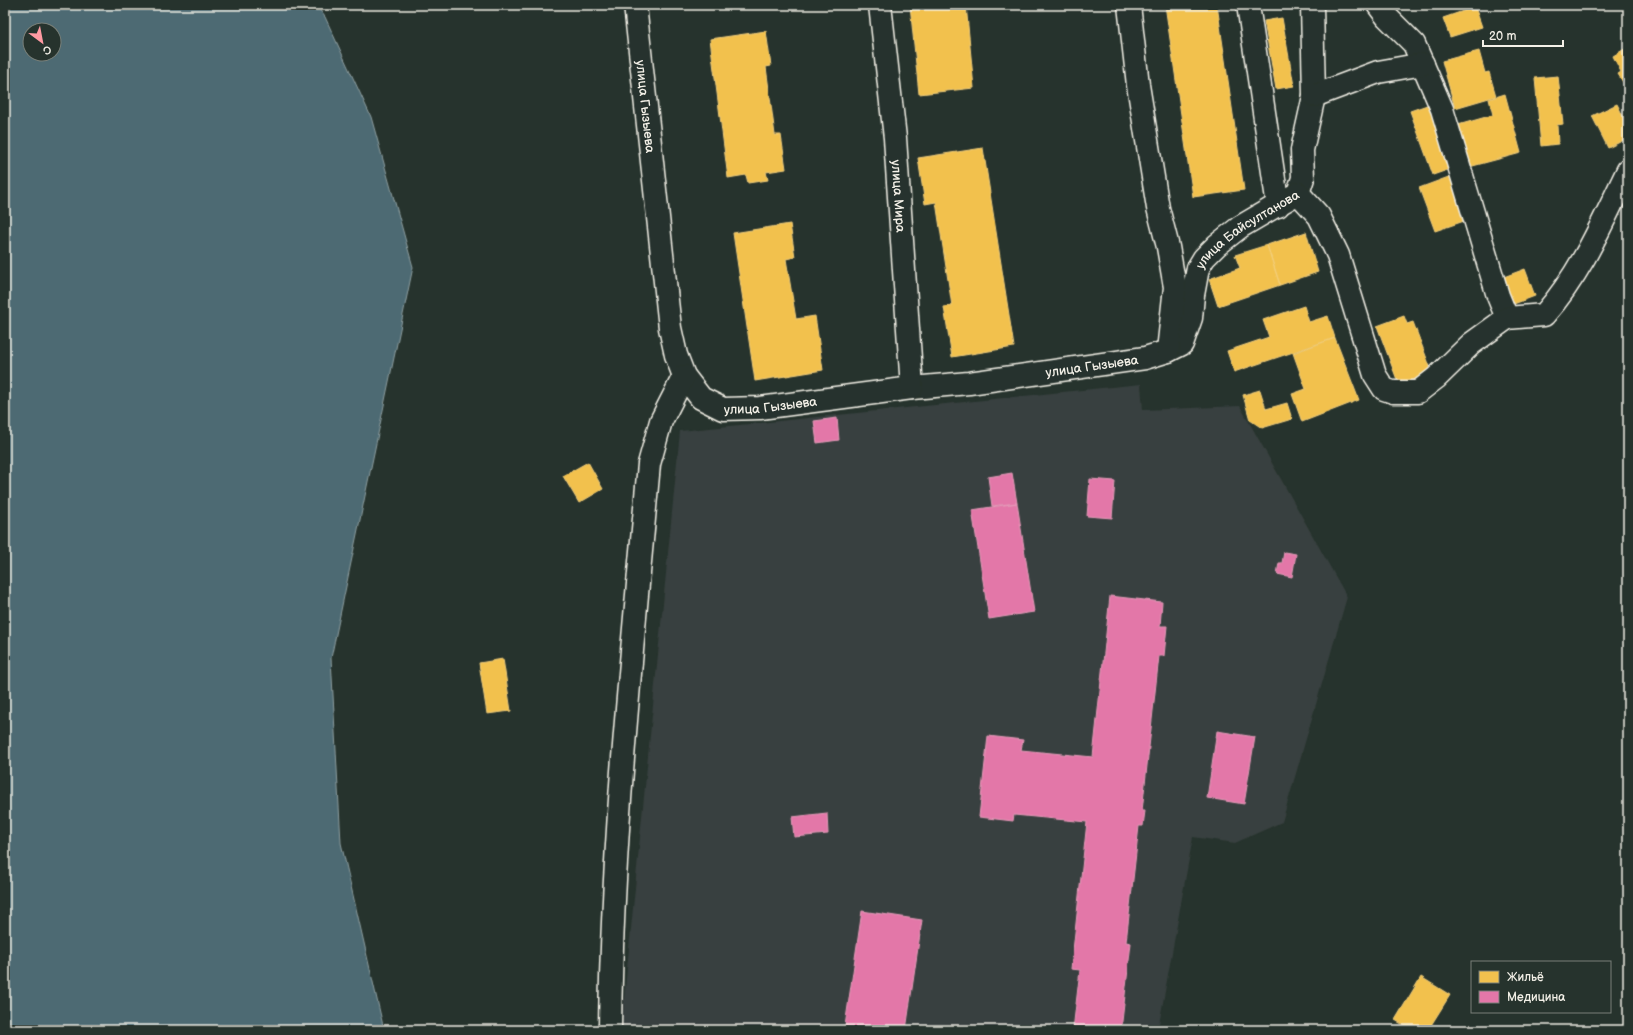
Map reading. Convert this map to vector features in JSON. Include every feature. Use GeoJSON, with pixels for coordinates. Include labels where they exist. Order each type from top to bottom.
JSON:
{"type":"FeatureCollection","features":[{"type":"Feature","properties":{"kind":"street","name":"улица Гызыева"},"geometry":{"type":"LineString","coordinates":[[635,5],[670,328],[676,355],[684,376],[701,398],[723,409],[760,408],[1138,359],[1168,351]]}},
{"type":"Feature","properties":{"kind":"street","name":"улица Мира"},"geometry":{"type":"LineString","coordinates":[[880,5],[894,138],[912,388]]}},
{"type":"Feature","properties":{"kind":"street"},"geometry":{"type":"LineString","coordinates":[[1129,5],[1138,85],[1158,208],[1168,247],[1175,287],[1168,351]]}},
{"type":"Feature","properties":{"kind":"street"},"geometry":{"type":"LineString","coordinates":[[1248,5],[1278,206]]}},
{"type":"Feature","properties":{"kind":"street","name":"улица Байсултанова"},"geometry":{"type":"LineString","coordinates":[[1168,351],[1182,344],[1191,318],[1193,295],[1198,268],[1204,258],[1217,244],[1240,228],[1298,193],[1303,178],[1302,150],[1314,96],[1312,5]]}},
{"type":"Feature","properties":{"kind":"street"},"geometry":{"type":"LineString","coordinates":[[1378,5],[1387,17],[1414,44],[1442,109],[1495,288],[1507,318]]}},
{"type":"Feature","properties":{"kind":"street"},"geometry":{"type":"LineString","coordinates":[[1314,96],[1378,72],[1423,64]]}},
{"type":"Feature","properties":{"kind":"street"},"geometry":{"type":"LineString","coordinates":[[1298,193],[1319,216],[1338,255],[1375,375],[1384,389],[1394,392],[1418,392],[1436,378],[1471,344],[1507,318],[1544,315],[1562,295],[1589,250],[1628,170]]}},
{"type":"Feature","properties":{"kind":"street"},"geometry":{"type":"LineString","coordinates":[[610,1030],[611,945],[622,766],[649,464],[661,421],[684,376]]}},
{"type":"Feature","properties":{"kind":"shaded area"},"geometry":{"type":"Polygon","coordinates":[[[1141,384],[1143,410],[1240,406],[1347,597],[1282,822],[1235,843],[1193,837],[1158,1030],[621,1030],[680,431],[1141,384]]]}},
{"type":"Feature","properties":{"kind":"water"},"geometry":{"type":"Polygon","coordinates":[[[5,5],[316,5],[325,17],[371,117],[413,267],[331,658],[341,843],[384,1030],[5,1030],[5,5]]]}},
{"type":"Feature","properties":{"kind":"building: Жильё"},"geometry":{"type":"Polygon","coordinates":[[[910,5],[966,5],[974,88],[919,94],[910,5]]]}},
{"type":"Feature","properties":{"kind":"building: Жильё"},"geometry":{"type":"Polygon","coordinates":[[[1165,5],[1217,5],[1244,190],[1193,197],[1165,5]]]}},
{"type":"Feature","properties":{"kind":"building: Жильё"},"geometry":{"type":"Polygon","coordinates":[[[1475,7],[1482,27],[1450,37],[1443,18],[1475,7]]]}},
{"type":"Feature","properties":{"kind":"building: Жильё"},"geometry":{"type":"Polygon","coordinates":[[[1282,18],[1294,86],[1276,89],[1264,21],[1282,18]]]}},
{"type":"Feature","properties":{"kind":"building: Жильё"},"geometry":{"type":"Polygon","coordinates":[[[766,31],[771,66],[766,67],[775,135],[781,135],[786,169],[766,172],[768,180],[748,183],[746,175],[728,178],[710,39],[766,31]]]}},
{"type":"Feature","properties":{"kind":"building: Жильё"},"geometry":{"type":"Polygon","coordinates":[[[1628,47],[1628,86],[1626,87],[1618,74],[1621,72],[1613,56],[1628,47]]]}},
{"type":"Feature","properties":{"kind":"building: Жильё"},"geometry":{"type":"Polygon","coordinates":[[[1479,51],[1485,73],[1489,72],[1496,96],[1455,108],[1442,61],[1479,51]]]}},
{"type":"Feature","properties":{"kind":"building: Жильё"},"geometry":{"type":"Polygon","coordinates":[[[1558,76],[1563,124],[1557,125],[1558,144],[1541,146],[1535,78],[1558,76]]]}},
{"type":"Feature","properties":{"kind":"building: Жильё"},"geometry":{"type":"Polygon","coordinates":[[[1505,94],[1521,153],[1469,167],[1458,125],[1493,115],[1489,99],[1505,94]]]}},
{"type":"Feature","properties":{"kind":"building: Жильё"},"geometry":{"type":"Polygon","coordinates":[[[1430,104],[1453,168],[1433,175],[1410,111],[1430,104]]]}},
{"type":"Feature","properties":{"kind":"building: Жильё"},"geometry":{"type":"Polygon","coordinates":[[[1617,104],[1626,122],[1628,121],[1628,138],[1608,148],[1592,116],[1617,104]]]}},
{"type":"Feature","properties":{"kind":"building: Жильё"},"geometry":{"type":"Polygon","coordinates":[[[983,148],[1014,347],[952,357],[944,307],[952,306],[936,202],[925,204],[918,158],[983,148]]]}},
{"type":"Feature","properties":{"kind":"building: Жильё"},"geometry":{"type":"Polygon","coordinates":[[[1454,175],[1470,219],[1435,231],[1419,188],[1454,175]]]}},
{"type":"Feature","properties":{"kind":"building: Жильё"},"geometry":{"type":"Polygon","coordinates":[[[790,224],[795,257],[786,259],[796,319],[815,316],[823,370],[755,381],[733,233],[790,224]]]}},
{"type":"Feature","properties":{"kind":"building: Жильё"},"geometry":{"type":"Polygon","coordinates":[[[1306,232],[1318,272],[1280,285],[1267,245],[1306,232]]]}},
{"type":"Feature","properties":{"kind":"building: Жильё"},"geometry":{"type":"Polygon","coordinates":[[[1267,245],[1280,285],[1218,306],[1209,279],[1240,268],[1235,255],[1267,245]]]}},
{"type":"Feature","properties":{"kind":"building: Жильё"},"geometry":{"type":"Polygon","coordinates":[[[1525,269],[1535,296],[1511,305],[1501,278],[1525,269]]]}},
{"type":"Feature","properties":{"kind":"building: Жильё"},"geometry":{"type":"Polygon","coordinates":[[[1304,306],[1309,322],[1328,316],[1335,338],[1234,372],[1227,351],[1269,337],[1263,320],[1304,306]]]}},
{"type":"Feature","properties":{"kind":"building: Жильё"},"geometry":{"type":"Polygon","coordinates":[[[1404,316],[1407,324],[1413,322],[1432,372],[1399,385],[1377,326],[1404,316]]]}},
{"type":"Feature","properties":{"kind":"building: Жильё"},"geometry":{"type":"Polygon","coordinates":[[[1335,338],[1359,400],[1302,422],[1292,394],[1306,389],[1293,353],[1335,338]]]}},
{"type":"Feature","properties":{"kind":"building: Жильё"},"geometry":{"type":"Polygon","coordinates":[[[1260,390],[1266,409],[1287,403],[1292,419],[1262,428],[1250,420],[1243,395],[1260,390]]]}},
{"type":"Feature","properties":{"kind":"building: Жильё"},"geometry":{"type":"Polygon","coordinates":[[[588,462],[603,489],[579,503],[563,476],[588,462]]]}},
{"type":"Feature","properties":{"kind":"building: Жильё"},"geometry":{"type":"Polygon","coordinates":[[[503,659],[511,711],[487,714],[479,663],[503,659]]]}},
{"type":"Feature","properties":{"kind":"building: Жильё"},"geometry":{"type":"Polygon","coordinates":[[[1421,977],[1450,995],[1428,1030],[1412,1030],[1395,1020],[1421,977]]]}},
{"type":"Feature","properties":{"kind":"building: Медицина"},"geometry":{"type":"Polygon","coordinates":[[[837,418],[839,440],[817,443],[814,421],[837,418]]]}},
{"type":"Feature","properties":{"kind":"building: Медицина"},"geometry":{"type":"Polygon","coordinates":[[[1012,473],[1017,503],[992,506],[988,477],[1012,473]]]}},
{"type":"Feature","properties":{"kind":"building: Медицина"},"geometry":{"type":"Polygon","coordinates":[[[1090,479],[1115,481],[1112,518],[1087,516],[1090,479]]]}},
{"type":"Feature","properties":{"kind":"building: Медицина"},"geometry":{"type":"Polygon","coordinates":[[[1017,503],[1034,612],[989,619],[972,510],[1017,503]]]}},
{"type":"Feature","properties":{"kind":"building: Медицина"},"geometry":{"type":"Polygon","coordinates":[[[1284,552],[1296,554],[1292,577],[1277,574],[1279,563],[1282,563],[1284,552]]]}},
{"type":"Feature","properties":{"kind":"building: Медицина"},"geometry":{"type":"Polygon","coordinates":[[[1110,596],[1162,602],[1160,626],[1167,626],[1164,656],[1159,656],[1142,811],[1145,811],[1143,826],[1139,826],[1126,942],[1131,943],[1121,1030],[1073,1030],[1080,970],[1071,969],[1087,822],[1014,815],[1013,821],[979,817],[988,736],[1023,740],[1021,750],[1093,757],[1110,596]]]}},
{"type":"Feature","properties":{"kind":"building: Медицина"},"geometry":{"type":"Polygon","coordinates":[[[1217,731],[1255,737],[1244,804],[1207,798],[1217,731]]]}},
{"type":"Feature","properties":{"kind":"building: Медицина"},"geometry":{"type":"Polygon","coordinates":[[[827,813],[828,834],[794,837],[792,817],[827,813]]]}},
{"type":"Feature","properties":{"kind":"building: Медицина"},"geometry":{"type":"Polygon","coordinates":[[[862,911],[922,920],[906,1030],[873,1030],[845,1026],[862,911]]]}}]}
